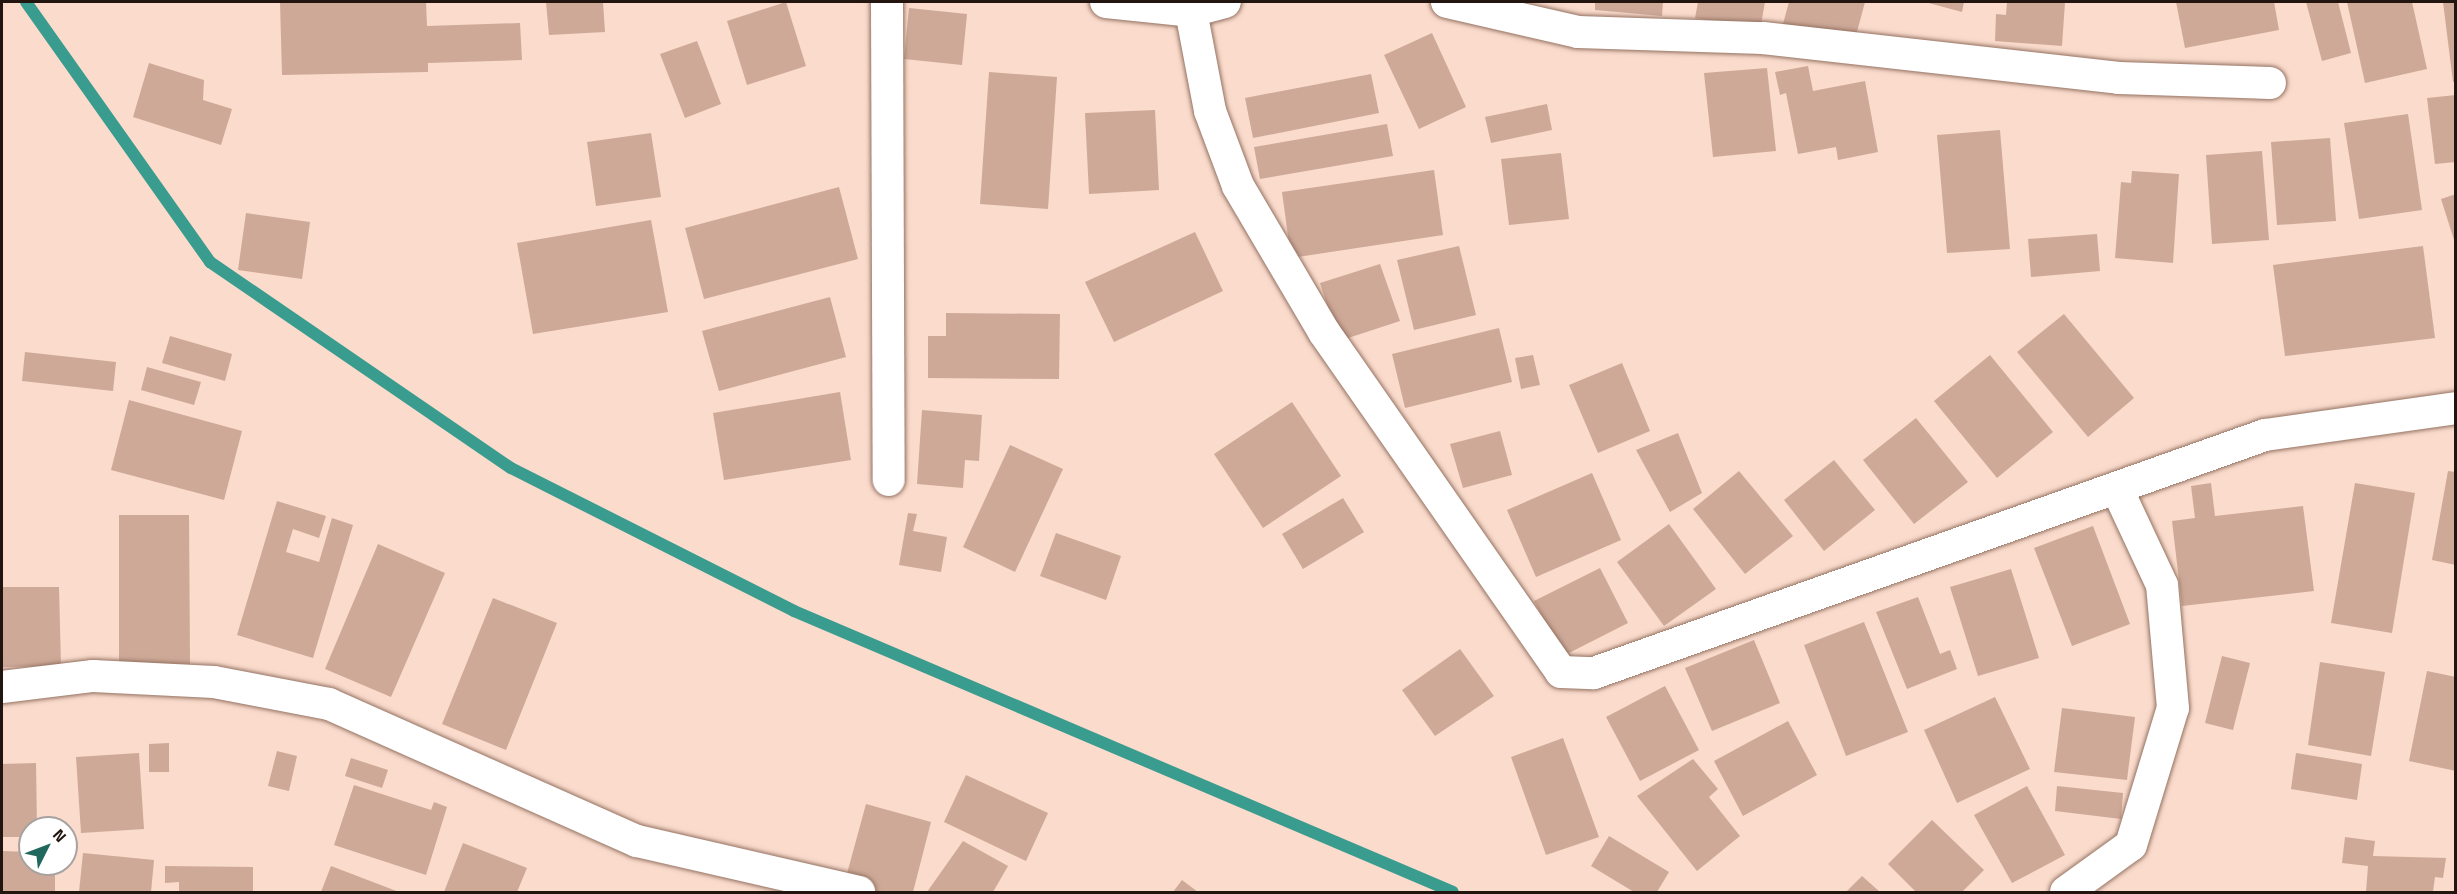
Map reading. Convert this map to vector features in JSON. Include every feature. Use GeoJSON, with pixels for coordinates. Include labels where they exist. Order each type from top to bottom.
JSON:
{"type":"FeatureCollection","features":[{"type":"Feature","properties":{"kind":"street"},"geometry":{"type":"LineString","coordinates":[[887,2],[889,480]]}},
{"type":"Feature","properties":{"kind":"street"},"geometry":{"type":"LineString","coordinates":[[1106,2],[1191,11],[1225,2]]}},
{"type":"Feature","properties":{"kind":"street"},"geometry":{"type":"LineString","coordinates":[[1447,2],[1578,32],[1763,38],[2119,78],[2270,82]]}},
{"type":"Feature","properties":{"kind":"street"},"geometry":{"type":"LineString","coordinates":[[1191,11],[1210,111],[1238,186],[1324,332],[1561,672],[1594,673],[2118,490],[2265,435],[2456,408]]}},
{"type":"Feature","properties":{"kind":"street"},"geometry":{"type":"LineString","coordinates":[[2066,892],[2131,845],[2173,708],[2162,585],[2118,490]]}},
{"type":"Feature","properties":{"kind":"street"},"geometry":{"type":"LineString","coordinates":[[2,687],[93,676],[203,681],[328,704],[637,841],[810,887],[859,892]]}},
{"type":"Feature","properties":{"kind":"building"},"geometry":{"type":"Polygon","coordinates":[[[280,2],[426,2],[427,26],[520,23],[522,60],[428,63],[428,72],[282,75],[280,2]]]}},
{"type":"Feature","properties":{"kind":"building"},"geometry":{"type":"Polygon","coordinates":[[[546,2],[603,2],[605,32],[549,35],[546,2]]]}},
{"type":"Feature","properties":{"kind":"building"},"geometry":{"type":"Polygon","coordinates":[[[786,2],[806,66],[747,85],[727,21],[786,2]]]}},
{"type":"Feature","properties":{"kind":"building"},"geometry":{"type":"Polygon","coordinates":[[[1595,2],[1663,2],[1662,16],[1595,10],[1595,2]]]}},
{"type":"Feature","properties":{"kind":"building"},"geometry":{"type":"Polygon","coordinates":[[[1698,2],[1765,2],[1760,30],[1695,18],[1698,2]]]}},
{"type":"Feature","properties":{"kind":"building"},"geometry":{"type":"Polygon","coordinates":[[[1789,2],[1865,2],[1854,43],[1783,24],[1789,2]]]}},
{"type":"Feature","properties":{"kind":"building"},"geometry":{"type":"Polygon","coordinates":[[[1925,2],[1964,2],[1962,12],[1925,2]]]}},
{"type":"Feature","properties":{"kind":"building"},"geometry":{"type":"Polygon","coordinates":[[[2007,2],[2065,2],[2062,46],[1995,41],[1996,14],[2006,15],[2007,2]]]}},
{"type":"Feature","properties":{"kind":"building"},"geometry":{"type":"Polygon","coordinates":[[[2176,2],[2274,2],[2279,30],[2185,48],[2176,2]]]}},
{"type":"Feature","properties":{"kind":"building"},"geometry":{"type":"Polygon","coordinates":[[[2306,2],[2338,2],[2351,53],[2322,61],[2306,2]]]}},
{"type":"Feature","properties":{"kind":"building"},"geometry":{"type":"Polygon","coordinates":[[[2347,2],[2412,2],[2427,69],[2365,83],[2347,2]]]}},
{"type":"Feature","properties":{"kind":"building"},"geometry":{"type":"Polygon","coordinates":[[[2443,2],[2456,2],[2456,82],[2453,82],[2443,2]]]}},
{"type":"Feature","properties":{"kind":"building"},"geometry":{"type":"Polygon","coordinates":[[[909,8],[967,14],[962,65],[904,59],[909,8]]]}},
{"type":"Feature","properties":{"kind":"building"},"geometry":{"type":"Polygon","coordinates":[[[1432,33],[1466,107],[1419,129],[1384,55],[1432,33]]]}},
{"type":"Feature","properties":{"kind":"building"},"geometry":{"type":"Polygon","coordinates":[[[697,41],[721,104],[685,118],[660,54],[697,41]]]}},
{"type":"Feature","properties":{"kind":"building"},"geometry":{"type":"Polygon","coordinates":[[[149,63],[204,80],[203,100],[232,109],[221,145],[133,117],[149,63]]]}},
{"type":"Feature","properties":{"kind":"building"},"geometry":{"type":"Polygon","coordinates":[[[1808,66],[1813,91],[1865,81],[1878,152],[1838,160],[1836,147],[1798,154],[1786,93],[1780,95],[1775,72],[1808,66]]]}},
{"type":"Feature","properties":{"kind":"building"},"geometry":{"type":"Polygon","coordinates":[[[1767,68],[1776,151],[1713,157],[1704,73],[1767,68]]]}},
{"type":"Feature","properties":{"kind":"building"},"geometry":{"type":"Polygon","coordinates":[[[989,72],[1057,77],[1048,209],[980,204],[989,72]]]}},
{"type":"Feature","properties":{"kind":"building"},"geometry":{"type":"Polygon","coordinates":[[[1371,74],[1379,113],[1253,138],[1245,98],[1371,74]]]}},
{"type":"Feature","properties":{"kind":"building"},"geometry":{"type":"Polygon","coordinates":[[[2456,95],[2456,162],[2435,164],[2427,98],[2456,95]]]}},
{"type":"Feature","properties":{"kind":"building"},"geometry":{"type":"Polygon","coordinates":[[[1547,104],[1552,130],[1491,143],[1485,117],[1547,104]]]}},
{"type":"Feature","properties":{"kind":"building"},"geometry":{"type":"Polygon","coordinates":[[[1155,110],[1159,190],[1089,194],[1085,113],[1155,110]]]}},
{"type":"Feature","properties":{"kind":"building"},"geometry":{"type":"Polygon","coordinates":[[[2408,114],[2422,210],[2359,219],[2344,123],[2408,114]]]}},
{"type":"Feature","properties":{"kind":"building"},"geometry":{"type":"Polygon","coordinates":[[[1387,124],[1393,156],[1260,179],[1254,147],[1387,124]]]}},
{"type":"Feature","properties":{"kind":"building"},"geometry":{"type":"Polygon","coordinates":[[[2000,130],[2010,249],[1947,253],[1937,135],[2000,130]]]}},
{"type":"Feature","properties":{"kind":"building"},"geometry":{"type":"Polygon","coordinates":[[[651,133],[661,197],[596,206],[587,142],[651,133]]]}},
{"type":"Feature","properties":{"kind":"building"},"geometry":{"type":"Polygon","coordinates":[[[2330,138],[2336,221],[2277,225],[2271,142],[2330,138]]]}},
{"type":"Feature","properties":{"kind":"building"},"geometry":{"type":"Polygon","coordinates":[[[2262,151],[2269,240],[2212,244],[2206,155],[2262,151]]]}},
{"type":"Feature","properties":{"kind":"building"},"geometry":{"type":"Polygon","coordinates":[[[1561,153],[1569,219],[1509,225],[1501,159],[1561,153]]]}},
{"type":"Feature","properties":{"kind":"building"},"geometry":{"type":"Polygon","coordinates":[[[1434,170],[1443,235],[1291,258],[1282,192],[1434,170]]]}},
{"type":"Feature","properties":{"kind":"building"},"geometry":{"type":"Polygon","coordinates":[[[2132,171],[2179,174],[2173,263],[2115,258],[2121,182],[2131,183],[2132,171]]]}},
{"type":"Feature","properties":{"kind":"building"},"geometry":{"type":"Polygon","coordinates":[[[839,187],[858,259],[704,299],[685,228],[839,187]]]}},
{"type":"Feature","properties":{"kind":"building"},"geometry":{"type":"Polygon","coordinates":[[[2456,194],[2456,243],[2455,243],[2441,199],[2456,194]]]}},
{"type":"Feature","properties":{"kind":"building"},"geometry":{"type":"Polygon","coordinates":[[[246,213],[310,222],[302,279],[238,270],[246,213]]]}},
{"type":"Feature","properties":{"kind":"building"},"geometry":{"type":"Polygon","coordinates":[[[651,220],[668,312],[533,334],[517,243],[651,220]]]}},
{"type":"Feature","properties":{"kind":"building"},"geometry":{"type":"Polygon","coordinates":[[[1195,232],[1223,291],[1114,342],[1085,282],[1195,232]]]}},
{"type":"Feature","properties":{"kind":"building"},"geometry":{"type":"Polygon","coordinates":[[[2097,234],[2100,271],[2031,277],[2028,239],[2097,234]]]}},
{"type":"Feature","properties":{"kind":"building"},"geometry":{"type":"Polygon","coordinates":[[[1459,246],[1476,315],[1414,330],[1397,260],[1459,246]]]}},
{"type":"Feature","properties":{"kind":"building"},"geometry":{"type":"Polygon","coordinates":[[[2423,246],[2435,338],[2285,356],[2273,265],[2423,246]]]}},
{"type":"Feature","properties":{"kind":"building"},"geometry":{"type":"Polygon","coordinates":[[[1380,264],[1400,321],[1339,341],[1320,283],[1380,264]]]}},
{"type":"Feature","properties":{"kind":"building"},"geometry":{"type":"Polygon","coordinates":[[[830,297],[846,357],[719,391],[702,331],[830,297]]]}},
{"type":"Feature","properties":{"kind":"building"},"geometry":{"type":"Polygon","coordinates":[[[946,313],[1060,314],[1059,379],[928,378],[928,336],[946,336],[946,313]]]}},
{"type":"Feature","properties":{"kind":"building"},"geometry":{"type":"Polygon","coordinates":[[[2064,314],[2134,398],[2088,437],[2017,352],[2064,314]]]}},
{"type":"Feature","properties":{"kind":"building"},"geometry":{"type":"Polygon","coordinates":[[[1499,328],[1512,382],[1405,408],[1392,354],[1499,328]]]}},
{"type":"Feature","properties":{"kind":"building"},"geometry":{"type":"Polygon","coordinates":[[[170,336],[232,354],[225,381],[162,363],[170,336]]]}},
{"type":"Feature","properties":{"kind":"building"},"geometry":{"type":"Polygon","coordinates":[[[25,352],[116,362],[113,391],[22,381],[25,352]]]}},
{"type":"Feature","properties":{"kind":"building"},"geometry":{"type":"Polygon","coordinates":[[[1533,355],[1540,385],[1521,389],[1515,358],[1533,355]]]}},
{"type":"Feature","properties":{"kind":"building"},"geometry":{"type":"Polygon","coordinates":[[[1990,355],[2053,432],[1997,478],[1934,401],[1990,355]]]}},
{"type":"Feature","properties":{"kind":"building"},"geometry":{"type":"Polygon","coordinates":[[[1622,363],[1650,431],[1598,453],[1569,385],[1622,363]]]}},
{"type":"Feature","properties":{"kind":"building"},"geometry":{"type":"Polygon","coordinates":[[[147,367],[201,382],[194,405],[141,390],[147,367]]]}},
{"type":"Feature","properties":{"kind":"building"},"geometry":{"type":"Polygon","coordinates":[[[840,392],[851,460],[724,480],[713,413],[840,392]]]}},
{"type":"Feature","properties":{"kind":"building"},"geometry":{"type":"Polygon","coordinates":[[[129,400],[242,431],[224,500],[111,470],[129,400]]]}},
{"type":"Feature","properties":{"kind":"building"},"geometry":{"type":"Polygon","coordinates":[[[1292,402],[1341,476],[1263,528],[1214,454],[1292,402]]]}},
{"type":"Feature","properties":{"kind":"building"},"geometry":{"type":"Polygon","coordinates":[[[922,410],[982,415],[979,461],[965,460],[963,488],[917,484],[922,410]]]}},
{"type":"Feature","properties":{"kind":"building"},"geometry":{"type":"Polygon","coordinates":[[[1916,418],[1968,482],[1914,524],[1863,460],[1916,418]]]}},
{"type":"Feature","properties":{"kind":"building"},"geometry":{"type":"Polygon","coordinates":[[[1500,431],[1512,475],[1463,488],[1450,444],[1500,431]]]}},
{"type":"Feature","properties":{"kind":"building"},"geometry":{"type":"Polygon","coordinates":[[[1678,433],[1702,493],[1670,512],[1636,450],[1678,433]]]}},
{"type":"Feature","properties":{"kind":"building"},"geometry":{"type":"Polygon","coordinates":[[[1010,445],[1063,469],[1015,572],[963,547],[1010,445]]]}},
{"type":"Feature","properties":{"kind":"building"},"geometry":{"type":"Polygon","coordinates":[[[1834,460],[1875,510],[1824,551],[1784,500],[1834,460]]]}},
{"type":"Feature","properties":{"kind":"building"},"geometry":{"type":"Polygon","coordinates":[[[1739,471],[1793,536],[1745,574],[1693,509],[1739,471]]]}},
{"type":"Feature","properties":{"kind":"building"},"geometry":{"type":"Polygon","coordinates":[[[2448,471],[2456,472],[2456,565],[2432,560],[2448,471]]]}},
{"type":"Feature","properties":{"kind":"building"},"geometry":{"type":"Polygon","coordinates":[[[1592,473],[1621,540],[1536,577],[1507,510],[1592,473]]]}},
{"type":"Feature","properties":{"kind":"building"},"geometry":{"type":"Polygon","coordinates":[[[2211,483],[2215,516],[2303,506],[2314,591],[2182,606],[2172,521],[2195,518],[2191,486],[2211,483]]]}},
{"type":"Feature","properties":{"kind":"building"},"geometry":{"type":"Polygon","coordinates":[[[2355,483],[2415,493],[2392,633],[2331,623],[2355,483]]]}},
{"type":"Feature","properties":{"kind":"building"},"geometry":{"type":"Polygon","coordinates":[[[1343,498],[1364,532],[1303,569],[1282,534],[1343,498]]]}},
{"type":"Feature","properties":{"kind":"building"},"geometry":{"type":"Polygon","coordinates":[[[277,501],[326,516],[319,538],[293,529],[286,552],[319,562],[332,518],[353,525],[313,658],[237,635],[277,501]]]}},
{"type":"Feature","properties":{"kind":"building"},"geometry":{"type":"Polygon","coordinates":[[[908,513],[917,514],[913,531],[947,537],[941,572],[899,565],[908,513]]]}},
{"type":"Feature","properties":{"kind":"building"},"geometry":{"type":"Polygon","coordinates":[[[119,515],[189,515],[190,664],[119,663],[119,515]]]}},
{"type":"Feature","properties":{"kind":"building"},"geometry":{"type":"Polygon","coordinates":[[[1669,524],[1716,589],[1664,626],[1617,562],[1669,524]]]}},
{"type":"Feature","properties":{"kind":"building"},"geometry":{"type":"Polygon","coordinates":[[[2093,526],[2130,624],[2072,646],[2034,548],[2093,526]]]}},
{"type":"Feature","properties":{"kind":"building"},"geometry":{"type":"Polygon","coordinates":[[[1056,533],[1121,556],[1106,600],[1040,576],[1056,533]]]}},
{"type":"Feature","properties":{"kind":"building"},"geometry":{"type":"Polygon","coordinates":[[[378,544],[445,573],[391,697],[325,669],[378,544]]]}},
{"type":"Feature","properties":{"kind":"building"},"geometry":{"type":"Polygon","coordinates":[[[1600,568],[1628,623],[1563,656],[1534,601],[1600,568]]]}},
{"type":"Feature","properties":{"kind":"building"},"geometry":{"type":"Polygon","coordinates":[[[2011,569],[2039,658],[1978,676],[1950,587],[2011,569]]]}},
{"type":"Feature","properties":{"kind":"building"},"geometry":{"type":"Polygon","coordinates":[[[2,587],[59,587],[61,666],[2,667],[2,587]]]}},
{"type":"Feature","properties":{"kind":"building"},"geometry":{"type":"Polygon","coordinates":[[[1918,597],[1940,654],[1950,650],[1957,669],[1907,689],[1876,612],[1918,597]]]}},
{"type":"Feature","properties":{"kind":"building"},"geometry":{"type":"Polygon","coordinates":[[[493,598],[557,623],[506,750],[442,724],[493,598]]]}},
{"type":"Feature","properties":{"kind":"building"},"geometry":{"type":"Polygon","coordinates":[[[1864,622],[1908,732],[1846,756],[1804,645],[1864,622]]]}},
{"type":"Feature","properties":{"kind":"building"},"geometry":{"type":"Polygon","coordinates":[[[1754,640],[1780,703],[1712,731],[1685,668],[1754,640]]]}},
{"type":"Feature","properties":{"kind":"building"},"geometry":{"type":"Polygon","coordinates":[[[1460,649],[1494,696],[1435,736],[1402,690],[1460,649]]]}},
{"type":"Feature","properties":{"kind":"building"},"geometry":{"type":"Polygon","coordinates":[[[2222,656],[2250,663],[2233,730],[2205,723],[2222,656]]]}},
{"type":"Feature","properties":{"kind":"building"},"geometry":{"type":"Polygon","coordinates":[[[2320,662],[2385,672],[2371,756],[2308,745],[2320,662]]]}},
{"type":"Feature","properties":{"kind":"building"},"geometry":{"type":"Polygon","coordinates":[[[2427,671],[2456,677],[2456,771],[2409,761],[2427,671]]]}},
{"type":"Feature","properties":{"kind":"building"},"geometry":{"type":"Polygon","coordinates":[[[1665,686],[1699,750],[1640,781],[1606,717],[1665,686]]]}},
{"type":"Feature","properties":{"kind":"building"},"geometry":{"type":"Polygon","coordinates":[[[1995,697],[2030,769],[1957,803],[1924,730],[1995,697]]]}},
{"type":"Feature","properties":{"kind":"building"},"geometry":{"type":"Polygon","coordinates":[[[2062,708],[2135,717],[2127,780],[2054,772],[2062,708]]]}},
{"type":"Feature","properties":{"kind":"building"},"geometry":{"type":"Polygon","coordinates":[[[1788,721],[1817,775],[1743,816],[1714,761],[1788,721]]]}},
{"type":"Feature","properties":{"kind":"building"},"geometry":{"type":"Polygon","coordinates":[[[1563,738],[1599,837],[1546,855],[1511,757],[1563,738]]]}},
{"type":"Feature","properties":{"kind":"building"},"geometry":{"type":"Polygon","coordinates":[[[169,743],[169,772],[149,772],[149,744],[169,743]]]}},
{"type":"Feature","properties":{"kind":"building"},"geometry":{"type":"Polygon","coordinates":[[[277,751],[297,756],[289,791],[268,786],[277,751]]]}},
{"type":"Feature","properties":{"kind":"building"},"geometry":{"type":"Polygon","coordinates":[[[139,753],[144,829],[81,833],[76,757],[139,753]]]}},
{"type":"Feature","properties":{"kind":"building"},"geometry":{"type":"Polygon","coordinates":[[[2296,753],[2362,764],[2357,800],[2291,789],[2296,753]]]}},
{"type":"Feature","properties":{"kind":"building"},"geometry":{"type":"Polygon","coordinates":[[[351,758],[388,770],[382,788],[345,776],[351,758]]]}},
{"type":"Feature","properties":{"kind":"building"},"geometry":{"type":"Polygon","coordinates":[[[1693,759],[1718,789],[1709,797],[1740,836],[1697,871],[1637,796],[1693,759]]]}},
{"type":"Feature","properties":{"kind":"building"},"geometry":{"type":"Polygon","coordinates":[[[36,763],[37,816],[18,816],[18,837],[2,837],[2,764],[36,763]]]}},
{"type":"Feature","properties":{"kind":"building"},"geometry":{"type":"Polygon","coordinates":[[[966,775],[1048,813],[1026,861],[944,822],[966,775]]]}},
{"type":"Feature","properties":{"kind":"building"},"geometry":{"type":"Polygon","coordinates":[[[354,785],[431,810],[434,802],[447,807],[426,875],[334,845],[354,785]]]}},
{"type":"Feature","properties":{"kind":"building"},"geometry":{"type":"Polygon","coordinates":[[[2027,786],[2065,855],[2012,883],[1974,815],[2027,786]]]}},
{"type":"Feature","properties":{"kind":"building"},"geometry":{"type":"Polygon","coordinates":[[[2057,786],[2123,793],[2121,819],[2055,811],[2057,786]]]}},
{"type":"Feature","properties":{"kind":"building"},"geometry":{"type":"Polygon","coordinates":[[[866,804],[931,822],[913,892],[842,892],[866,804]]]}},
{"type":"Feature","properties":{"kind":"building"},"geometry":{"type":"Polygon","coordinates":[[[1932,820],[1984,870],[1962,892],[1916,892],[1888,864],[1932,820]]]}},
{"type":"Feature","properties":{"kind":"building"},"geometry":{"type":"Polygon","coordinates":[[[1609,836],[1669,872],[1657,892],[1634,892],[1591,866],[1609,836]]]}},
{"type":"Feature","properties":{"kind":"building"},"geometry":{"type":"Polygon","coordinates":[[[2345,837],[2375,841],[2373,856],[2446,858],[2443,878],[2435,877],[2433,892],[2366,892],[2368,866],[2342,863],[2345,837]]]}},
{"type":"Feature","properties":{"kind":"building"},"geometry":{"type":"Polygon","coordinates":[[[963,841],[1008,866],[993,892],[927,892],[963,841]]]}},
{"type":"Feature","properties":{"kind":"building"},"geometry":{"type":"Polygon","coordinates":[[[463,843],[527,868],[517,892],[444,892],[463,843]]]}},
{"type":"Feature","properties":{"kind":"building"},"geometry":{"type":"Polygon","coordinates":[[[2,851],[18,852],[18,876],[55,876],[55,892],[2,892],[2,851]]]}},
{"type":"Feature","properties":{"kind":"building"},"geometry":{"type":"Polygon","coordinates":[[[83,853],[154,860],[151,892],[79,892],[83,853]]]}},
{"type":"Feature","properties":{"kind":"building"},"geometry":{"type":"Polygon","coordinates":[[[165,866],[253,867],[253,892],[179,892],[179,882],[165,883],[165,866]]]}},
{"type":"Feature","properties":{"kind":"building"},"geometry":{"type":"Polygon","coordinates":[[[331,866],[399,892],[321,892],[331,866]]]}},
{"type":"Feature","properties":{"kind":"building"},"geometry":{"type":"Polygon","coordinates":[[[1862,876],[1880,892],[1846,892],[1862,876]]]}},
{"type":"Feature","properties":{"kind":"building"},"geometry":{"type":"Polygon","coordinates":[[[1182,880],[1198,892],[1173,892],[1182,880]]]}},
{"type":"Feature","properties":{"kind":"waterway"},"geometry":{"type":"LineString","coordinates":[[26,2],[210,262],[511,468],[794,611],[1453,892]]}}]}
